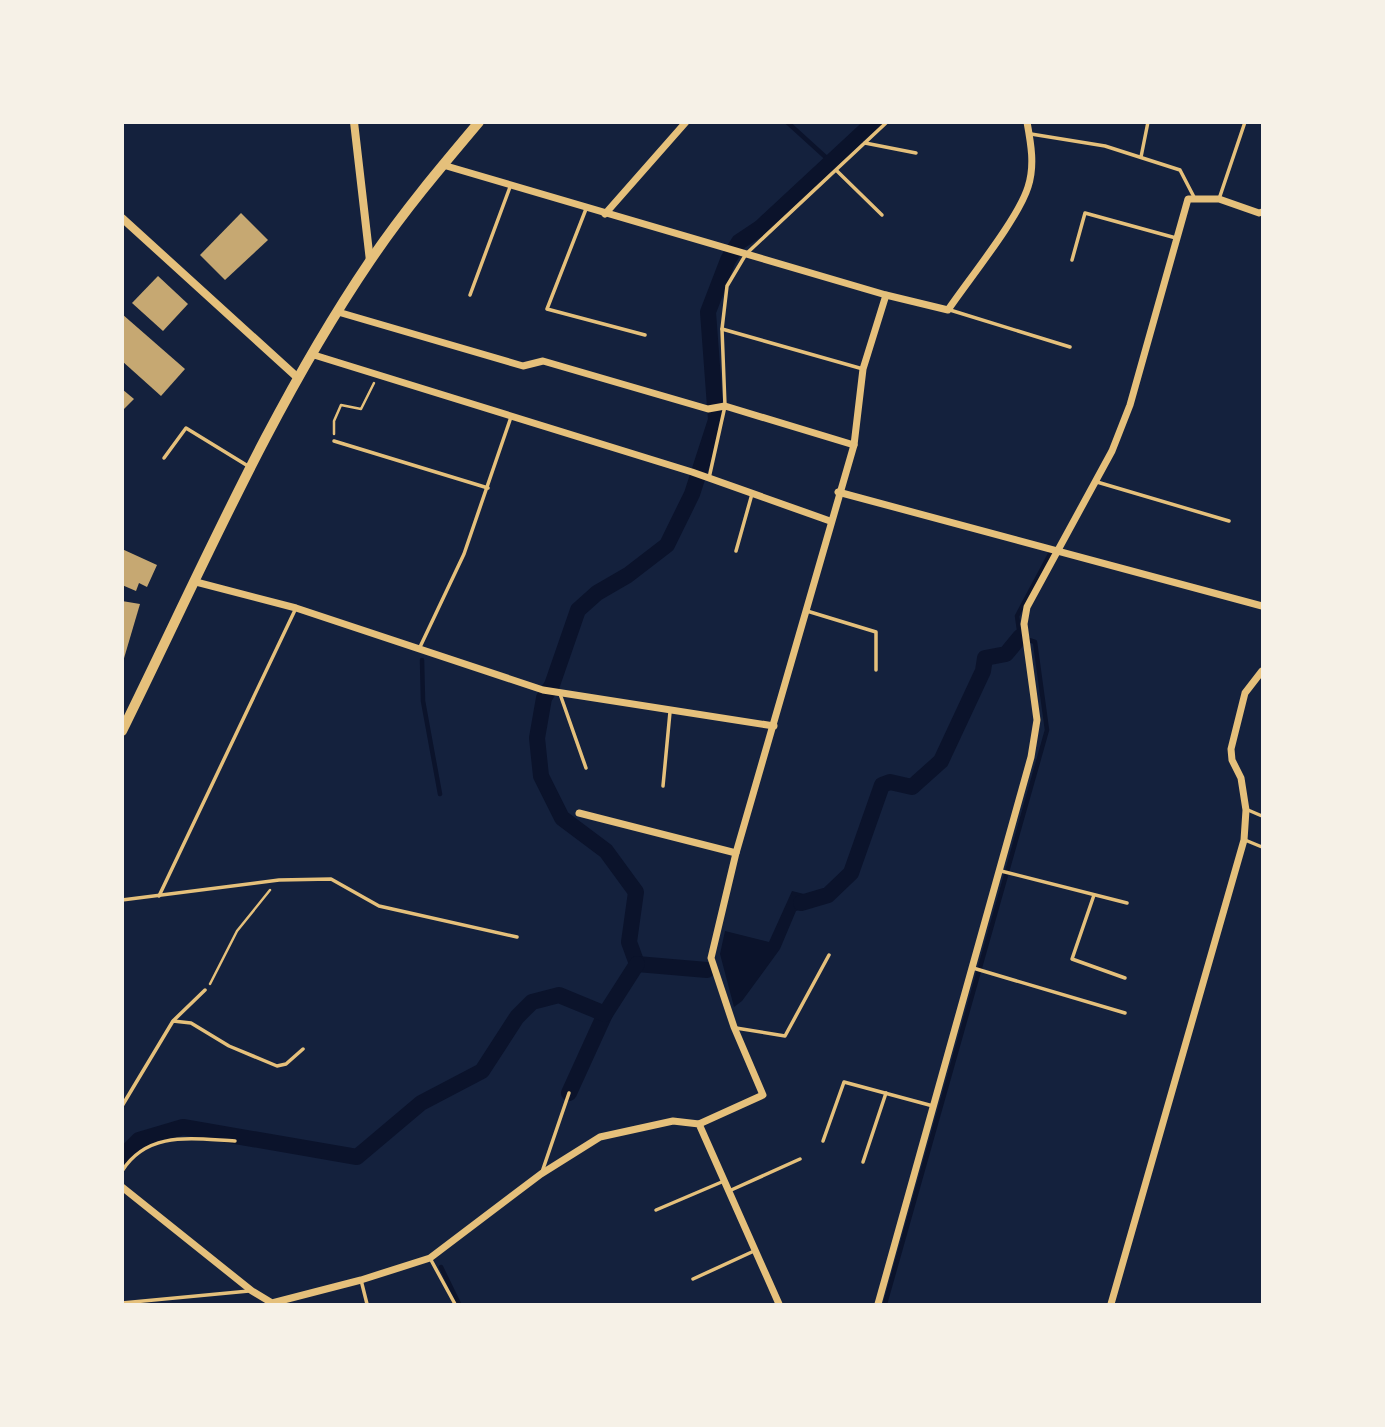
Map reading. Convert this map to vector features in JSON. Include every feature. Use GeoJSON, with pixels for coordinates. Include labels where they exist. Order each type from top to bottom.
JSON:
{"type":"FeatureCollection","features":[{"type":"Feature","properties":{"kind":"main road"},"geometry":{"type":"LineString","coordinates":[[122,731],[298,378],[370,261],[479,122]]}},
{"type":"Feature","properties":{"kind":"street"},"geometry":{"type":"LineString","coordinates":[[354,122],[370,261]]}},
{"type":"Feature","properties":{"kind":"street"},"geometry":{"type":"LineString","coordinates":[[605,214],[686,122]]}},
{"type":"Feature","properties":{"kind":"street"},"geometry":{"type":"LineString","coordinates":[[443,165],[725,249],[948,310],[1009,222],[1028,188],[1033,157],[1027,122]]}},
{"type":"Feature","properties":{"kind":"street"},"geometry":{"type":"LineString","coordinates":[[878,1304],[1031,757],[1037,720],[1024,624],[1027,607],[1097,482],[1130,405],[1188,199],[1219,199],[1262,212]]}},
{"type":"Feature","properties":{"kind":"street"},"geometry":{"type":"LineString","coordinates":[[122,218],[298,378]]}},
{"type":"Feature","properties":{"kind":"street"},"geometry":{"type":"LineString","coordinates":[[122,1188],[251,1291],[272,1303],[286,1302],[429,1258],[541,1174],[600,1137],[673,1121],[699,1124],[763,1096],[734,1027],[711,958],[736,853],[838,492],[854,445],[863,369],[886,295]]}},
{"type":"Feature","properties":{"kind":"street"},"geometry":{"type":"LineString","coordinates":[[338,312],[523,366],[543,361],[708,409],[725,406],[854,445]]}},
{"type":"Feature","properties":{"kind":"street"},"geometry":{"type":"LineString","coordinates":[[314,355],[692,472],[830,521]]}},
{"type":"Feature","properties":{"kind":"street"},"geometry":{"type":"LineString","coordinates":[[838,492],[1262,606]]}},
{"type":"Feature","properties":{"kind":"street"},"geometry":{"type":"LineString","coordinates":[[196,582],[296,608],[543,690],[670,712],[774,726]]}},
{"type":"Feature","properties":{"kind":"street"},"geometry":{"type":"LineString","coordinates":[[1111,1304],[1244,840],[1246,810],[1241,778],[1232,760],[1231,749],[1245,694],[1262,671]]}},
{"type":"Feature","properties":{"kind":"street"},"geometry":{"type":"LineString","coordinates":[[579,813],[736,853]]}},
{"type":"Feature","properties":{"kind":"street"},"geometry":{"type":"LineString","coordinates":[[699,1124],[779,1304]]}},
{"type":"Feature","properties":{"kind":"lane"},"geometry":{"type":"LineString","coordinates":[[709,478],[725,406],[722,329],[727,286],[746,254],[887,122]]}},
{"type":"Feature","properties":{"kind":"lane"},"geometry":{"type":"LineString","coordinates":[[1141,157],[1148,122]]}},
{"type":"Feature","properties":{"kind":"lane"},"geometry":{"type":"LineString","coordinates":[[1219,199],[1245,122]]}},
{"type":"Feature","properties":{"kind":"lane"},"geometry":{"type":"LineString","coordinates":[[1029,134],[1105,146],[1180,170],[1194,197]]}},
{"type":"Feature","properties":{"kind":"lane"},"geometry":{"type":"LineString","coordinates":[[865,144],[916,153]]}},
{"type":"Feature","properties":{"kind":"lane"},"geometry":{"type":"LineString","coordinates":[[837,171],[882,215]]}},
{"type":"Feature","properties":{"kind":"lane"},"geometry":{"type":"LineString","coordinates":[[470,295],[510,187]]}},
{"type":"Feature","properties":{"kind":"lane"},"geometry":{"type":"LineString","coordinates":[[586,209],[547,309],[645,335]]}},
{"type":"Feature","properties":{"kind":"lane"},"geometry":{"type":"LineString","coordinates":[[1072,260],[1085,213],[1176,238]]}},
{"type":"Feature","properties":{"kind":"lane"},"geometry":{"type":"LineString","coordinates":[[948,310],[1070,347]]}},
{"type":"Feature","properties":{"kind":"lane"},"geometry":{"type":"LineString","coordinates":[[722,329],[863,369]]}},
{"type":"Feature","properties":{"kind":"lane"},"geometry":{"type":"LineString","coordinates":[[420,648],[464,554],[512,415]]}},
{"type":"Feature","properties":{"kind":"lane"},"geometry":{"type":"LineString","coordinates":[[164,457],[186,428],[252,469]]}},
{"type":"Feature","properties":{"kind":"lane"},"geometry":{"type":"LineString","coordinates":[[334,441],[488,488]]}},
{"type":"Feature","properties":{"kind":"lane"},"geometry":{"type":"LineString","coordinates":[[1097,482],[1229,521]]}},
{"type":"Feature","properties":{"kind":"lane"},"geometry":{"type":"LineString","coordinates":[[736,551],[752,492]]}},
{"type":"Feature","properties":{"kind":"lane"},"geometry":{"type":"LineString","coordinates":[[159,896],[296,608]]}},
{"type":"Feature","properties":{"kind":"lane"},"geometry":{"type":"LineString","coordinates":[[805,610],[876,632],[876,670]]}},
{"type":"Feature","properties":{"kind":"lane"},"geometry":{"type":"LineString","coordinates":[[560,694],[586,768]]}},
{"type":"Feature","properties":{"kind":"lane"},"geometry":{"type":"LineString","coordinates":[[663,786],[670,712]]}},
{"type":"Feature","properties":{"kind":"lane"},"geometry":{"type":"LineString","coordinates":[[1246,810],[1262,816]]}},
{"type":"Feature","properties":{"kind":"lane"},"geometry":{"type":"LineString","coordinates":[[1244,840],[1262,847]]}},
{"type":"Feature","properties":{"kind":"lane"},"geometry":{"type":"LineString","coordinates":[[999,871],[1128,903]]}},
{"type":"Feature","properties":{"kind":"lane"},"geometry":{"type":"LineString","coordinates":[[122,900],[279,880],[331,879],[379,906],[517,937]]}},
{"type":"Feature","properties":{"kind":"lane"},"geometry":{"type":"LineString","coordinates":[[1094,895],[1072,959],[1125,978]]}},
{"type":"Feature","properties":{"kind":"lane"},"geometry":{"type":"LineString","coordinates":[[734,1027],[785,1036],[829,955]]}},
{"type":"Feature","properties":{"kind":"lane"},"geometry":{"type":"LineString","coordinates":[[972,968],[1125,1013]]}},
{"type":"Feature","properties":{"kind":"lane"},"geometry":{"type":"LineString","coordinates":[[122,1106],[173,1021],[205,990]]}},
{"type":"Feature","properties":{"kind":"lane"},"geometry":{"type":"LineString","coordinates":[[173,1021],[191,1023],[229,1046],[277,1066],[286,1064],[303,1049]]}},
{"type":"Feature","properties":{"kind":"lane"},"geometry":{"type":"LineString","coordinates":[[823,1141],[844,1082],[934,1106]]}},
{"type":"Feature","properties":{"kind":"lane"},"geometry":{"type":"LineString","coordinates":[[541,1174],[569,1093]]}},
{"type":"Feature","properties":{"kind":"lane"},"geometry":{"type":"LineString","coordinates":[[863,1163],[886,1093]]}},
{"type":"Feature","properties":{"kind":"lane"},"geometry":{"type":"LineString","coordinates":[[122,1171],[139,1153],[156,1141],[182,1138],[235,1141]]}},
{"type":"Feature","properties":{"kind":"lane"},"geometry":{"type":"LineString","coordinates":[[729,1191],[800,1159]]}},
{"type":"Feature","properties":{"kind":"lane"},"geometry":{"type":"LineString","coordinates":[[656,1210],[724,1181]]}},
{"type":"Feature","properties":{"kind":"lane"},"geometry":{"type":"LineString","coordinates":[[692,1279],[755,1250]]}},
{"type":"Feature","properties":{"kind":"lane"},"geometry":{"type":"LineString","coordinates":[[429,1258],[455,1304]]}},
{"type":"Feature","properties":{"kind":"lane"},"geometry":{"type":"LineString","coordinates":[[361,1280],[367,1304]]}},
{"type":"Feature","properties":{"kind":"lane"},"geometry":{"type":"LineString","coordinates":[[122,1303],[251,1291]]}},
{"type":"Feature","properties":{"kind":"path"},"geometry":{"type":"LineString","coordinates":[[334,441],[334,421],[341,404],[361,409],[378,375]]}},
{"type":"Feature","properties":{"kind":"path"},"geometry":{"type":"LineString","coordinates":[[205,990],[216,976],[237,931],[279,880]]}},
{"type":"Feature","properties":{"kind":"water"},"geometry":{"type":"Polygon","coordinates":[[[792,891],[828,900],[796,911],[780,949],[742,1001],[734,1007],[720,954],[725,931],[769,942],[792,891]]]}},
{"type":"Feature","properties":{"kind":"building"},"geometry":{"type":"Polygon","coordinates":[[[241,213],[268,240],[225,280],[200,255],[241,213]]]}},
{"type":"Feature","properties":{"kind":"building"},"geometry":{"type":"Polygon","coordinates":[[[158,276],[188,304],[163,331],[132,303],[158,276]]]}},
{"type":"Feature","properties":{"kind":"building"},"geometry":{"type":"Polygon","coordinates":[[[122,314],[185,369],[161,396],[122,361],[122,314]]]}},
{"type":"Feature","properties":{"kind":"building"},"geometry":{"type":"Polygon","coordinates":[[[122,389],[134,399],[122,411],[122,389]]]}},
{"type":"Feature","properties":{"kind":"building"},"geometry":{"type":"Polygon","coordinates":[[[122,549],[157,565],[147,587],[139,583],[136,591],[122,585],[122,549]]]}},
{"type":"Feature","properties":{"kind":"building"},"geometry":{"type":"Polygon","coordinates":[[[122,601],[140,604],[122,665],[122,601]]]}},
{"type":"Feature","properties":{"kind":"waterway"},"geometry":{"type":"LineString","coordinates":[[787,122],[831,162]]}},
{"type":"Feature","properties":{"kind":"waterway"},"geometry":{"type":"LineString","coordinates":[[637,964],[629,942],[636,892],[606,851],[562,818],[541,776],[537,738],[544,698],[552,685],[578,610],[597,593],[628,575],[667,545],[692,494],[716,420],[708,312],[728,260],[739,242],[760,228],[874,122]]}},
{"type":"Feature","properties":{"kind":"waterway"},"geometry":{"type":"LineString","coordinates":[[885,1304],[1047,730],[1035,642],[1020,637],[1017,616],[1050,554]]}},
{"type":"Feature","properties":{"kind":"waterway"},"geometry":{"type":"LineString","coordinates":[[801,903],[828,895],[851,873],[882,785],[890,782],[912,787],[941,761],[983,671],[985,658],[1006,654],[1020,637]]}},
{"type":"Feature","properties":{"kind":"waterway"},"geometry":{"type":"LineString","coordinates":[[422,660],[423,701],[440,794]]}},
{"type":"Feature","properties":{"kind":"waterway"},"geometry":{"type":"LineString","coordinates":[[637,964],[707,970]]}},
{"type":"Feature","properties":{"kind":"waterway"},"geometry":{"type":"LineString","coordinates":[[122,1157],[139,1140],[183,1127],[357,1157],[421,1103],[482,1071],[517,1017],[532,1002],[559,995],[605,1014],[637,964]]}},
{"type":"Feature","properties":{"kind":"waterway"},"geometry":{"type":"LineString","coordinates":[[569,1093],[605,1014]]}},
{"type":"Feature","properties":{"kind":"waterway"},"geometry":{"type":"LineString","coordinates":[[441,1267],[459,1304]]}}]}
